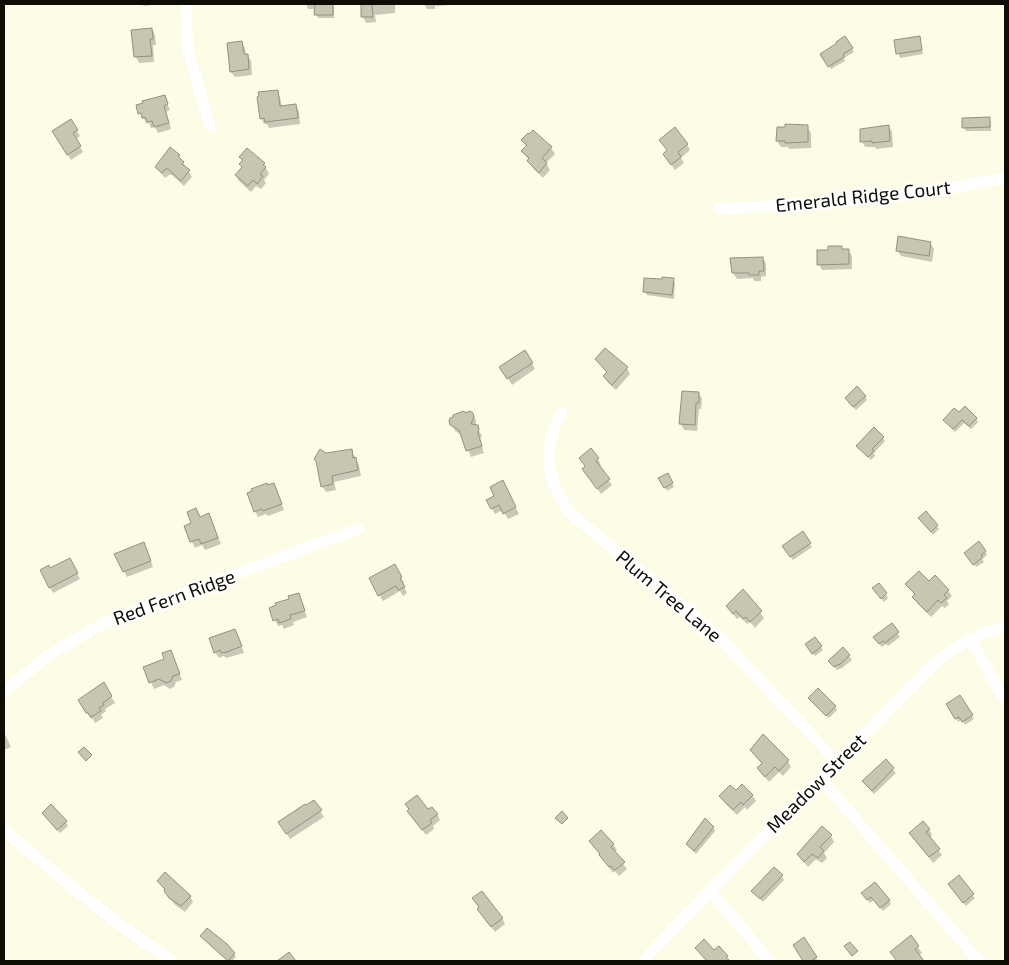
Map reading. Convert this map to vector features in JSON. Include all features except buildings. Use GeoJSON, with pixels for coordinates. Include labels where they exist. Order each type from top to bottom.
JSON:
{"type":"FeatureCollection","features":[{"type":"Feature","properties":{"kind":"street"},"geometry":{"type":"LineString","coordinates":[[186,4],[188,51],[210,126]]}},
{"type":"Feature","properties":{"kind":"street","name":"Emerald Ridge Court"},"geometry":{"type":"LineString","coordinates":[[720,209],[831,202],[930,192],[1005,178]]}},
{"type":"Feature","properties":{"kind":"street","name":"Plum Tree Lane"},"geometry":{"type":"LineString","coordinates":[[562,413],[551,437],[551,480],[570,514],[722,640],[837,762]]}},
{"type":"Feature","properties":{"kind":"street","name":"Red Fern Ridge"},"geometry":{"type":"LineString","coordinates":[[4,692],[47,656],[104,623],[358,528]]}},
{"type":"Feature","properties":{"kind":"street","name":"Meadow Street"},"geometry":{"type":"LineString","coordinates":[[643,961],[710,890],[936,662],[948,652],[971,639],[1005,627]]}},
{"type":"Feature","properties":{"kind":"street"},"geometry":{"type":"LineString","coordinates":[[971,639],[1005,699]]}},
{"type":"Feature","properties":{"kind":"street"},"geometry":{"type":"LineString","coordinates":[[820,779],[979,961]]}},
{"type":"Feature","properties":{"kind":"street"},"geometry":{"type":"LineString","coordinates":[[4,830],[100,910],[137,938],[173,961]]}},
{"type":"Feature","properties":{"kind":"street"},"geometry":{"type":"LineString","coordinates":[[710,890],[770,961]]}}]}
